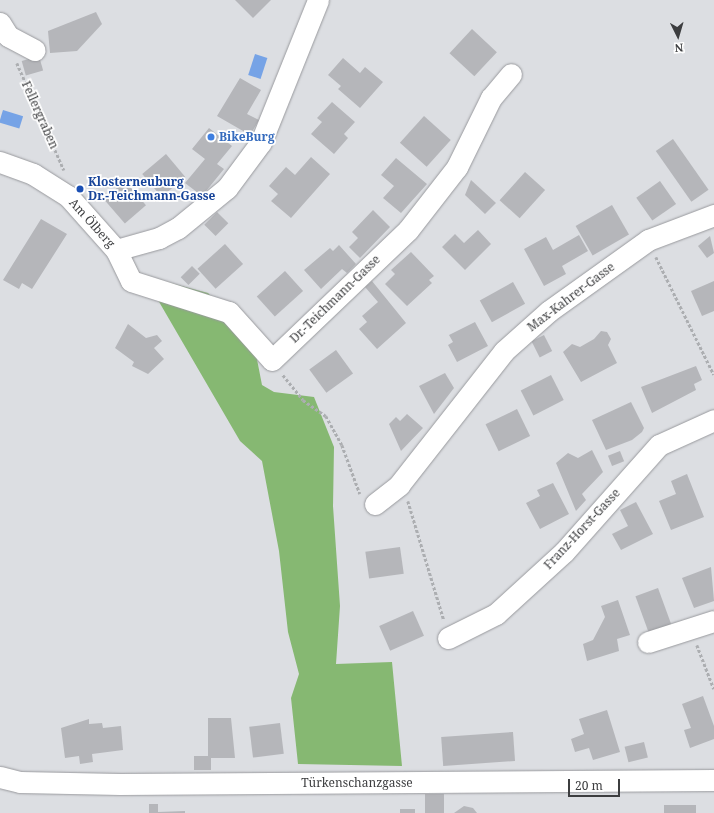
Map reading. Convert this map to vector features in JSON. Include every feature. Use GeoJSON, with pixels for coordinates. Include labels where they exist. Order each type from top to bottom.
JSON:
{"type":"FeatureCollection","features":[{"type":"Feature","properties":{"kind":"street","name":"Am Ölberg"},"geometry":{"type":"LineString","coordinates":[[0,162],[33,174],[68,196],[116,250],[159,238],[178,228],[227,188],[261,142],[318,0]]}},
{"type":"Feature","properties":{"kind":"street"},"geometry":{"type":"LineString","coordinates":[[4,30],[34,50]]}},
{"type":"Feature","properties":{"kind":"street","name":"Dr.-Teichmann-Gasse"},"geometry":{"type":"LineString","coordinates":[[272,360],[408,230],[457,167],[491,98],[511,74]]}},
{"type":"Feature","properties":{"kind":"street","name":"Max-Kahrer-Gasse"},"geometry":{"type":"LineString","coordinates":[[375,504],[399,485],[504,351],[549,311],[648,240],[714,215]]}},
{"type":"Feature","properties":{"kind":"street"},"geometry":{"type":"LineString","coordinates":[[116,250],[131,281],[229,312],[272,360]]}},
{"type":"Feature","properties":{"kind":"street","name":"Franz-Horst-Gasse"},"geometry":{"type":"LineString","coordinates":[[448,638],[496,614],[564,552],[658,445],[714,420]]}},
{"type":"Feature","properties":{"kind":"street"},"geometry":{"type":"LineString","coordinates":[[648,642],[714,620]]}},
{"type":"Feature","properties":{"kind":"street","name":"Türkenschanzgasse"},"geometry":{"type":"LineString","coordinates":[[0,777],[20,782],[120,784],[714,780]]}},
{"type":"Feature","properties":{"kind":"path","name":"Fellergraben"},"geometry":{"type":"LineString","coordinates":[[4,30],[63,166],[68,196]]}},
{"type":"Feature","properties":{"kind":"path"},"geometry":{"type":"LineString","coordinates":[[648,240],[714,375]]}},
{"type":"Feature","properties":{"kind":"path"},"geometry":{"type":"LineString","coordinates":[[272,360],[303,400],[326,416],[342,445],[359,493],[375,504]]}},
{"type":"Feature","properties":{"kind":"path"},"geometry":{"type":"LineString","coordinates":[[399,485],[413,511],[448,638]]}},
{"type":"Feature","properties":{"kind":"path"},"geometry":{"type":"LineString","coordinates":[[690,628],[714,689]]}},
{"type":"Feature","properties":{"kind":"green space"},"geometry":{"type":"Polygon","coordinates":[[[144,276],[208,293],[253,339],[262,385],[274,392],[314,397],[334,447],[333,506],[340,606],[336,664],[392,662],[402,766],[298,764],[291,698],[299,674],[288,632],[279,551],[262,461],[240,441],[144,276]]]}},
{"type":"Feature","properties":{"kind":"water"},"geometry":{"type":"Polygon","coordinates":[[[255,54],[267,58],[261,79],[248,75],[255,54]]]}},
{"type":"Feature","properties":{"kind":"water"},"geometry":{"type":"Polygon","coordinates":[[[3,110],[23,116],[19,129],[0,123],[3,110]]]}},
{"type":"Feature","properties":{"kind":"building"},"geometry":{"type":"Polygon","coordinates":[[[235,0],[271,0],[253,18],[235,0]]]}},
{"type":"Feature","properties":{"kind":"building"},"geometry":{"type":"Polygon","coordinates":[[[96,12],[102,24],[77,51],[50,53],[48,31],[96,12]]]}},
{"type":"Feature","properties":{"kind":"building"},"geometry":{"type":"Polygon","coordinates":[[[472,29],[497,52],[474,76],[449,53],[472,29]]]}},
{"type":"Feature","properties":{"kind":"building"},"geometry":{"type":"Polygon","coordinates":[[[39,56],[43,70],[26,75],[22,61],[39,56]]]}},
{"type":"Feature","properties":{"kind":"building"},"geometry":{"type":"Polygon","coordinates":[[[343,58],[360,73],[365,67],[383,82],[360,108],[338,89],[341,86],[328,75],[343,58]]]}},
{"type":"Feature","properties":{"kind":"building"},"geometry":{"type":"Polygon","coordinates":[[[240,78],[261,90],[247,114],[259,120],[250,135],[217,116],[240,78]]]}},
{"type":"Feature","properties":{"kind":"building"},"geometry":{"type":"Polygon","coordinates":[[[332,102],[355,122],[344,134],[348,138],[334,154],[311,134],[322,122],[317,118],[332,102]]]}},
{"type":"Feature","properties":{"kind":"building"},"geometry":{"type":"Polygon","coordinates":[[[424,116],[451,140],[427,167],[400,143],[424,116]]]}},
{"type":"Feature","properties":{"kind":"building"},"geometry":{"type":"Polygon","coordinates":[[[209,128],[232,146],[217,164],[224,169],[202,196],[185,183],[205,159],[192,149],[209,128]]]}},
{"type":"Feature","properties":{"kind":"building"},"geometry":{"type":"Polygon","coordinates":[[[673,139],[709,190],[691,202],[656,151],[673,139]]]}},
{"type":"Feature","properties":{"kind":"building"},"geometry":{"type":"Polygon","coordinates":[[[166,154],[185,177],[162,197],[142,174],[166,154]]]}},
{"type":"Feature","properties":{"kind":"building"},"geometry":{"type":"Polygon","coordinates":[[[311,157],[330,174],[291,218],[271,201],[278,194],[269,186],[286,167],[295,175],[311,157]]]}},
{"type":"Feature","properties":{"kind":"building"},"geometry":{"type":"Polygon","coordinates":[[[396,158],[427,184],[401,213],[383,198],[394,186],[381,175],[396,158]]]}},
{"type":"Feature","properties":{"kind":"building"},"geometry":{"type":"Polygon","coordinates":[[[525,172],[545,190],[520,218],[500,200],[525,172]]]}},
{"type":"Feature","properties":{"kind":"building"},"geometry":{"type":"Polygon","coordinates":[[[471,180],[496,203],[485,214],[465,195],[471,180]]]}},
{"type":"Feature","properties":{"kind":"building"},"geometry":{"type":"Polygon","coordinates":[[[125,181],[146,205],[125,224],[104,199],[125,181]]]}},
{"type":"Feature","properties":{"kind":"building"},"geometry":{"type":"Polygon","coordinates":[[[660,181],[676,204],[652,221],[636,198],[660,181]]]}},
{"type":"Feature","properties":{"kind":"building"},"geometry":{"type":"Polygon","coordinates":[[[612,205],[629,234],[593,255],[576,226],[612,205]]]}},
{"type":"Feature","properties":{"kind":"building"},"geometry":{"type":"Polygon","coordinates":[[[373,210],[390,227],[360,258],[349,247],[358,238],[352,232],[373,210]]]}},
{"type":"Feature","properties":{"kind":"building"},"geometry":{"type":"Polygon","coordinates":[[[217,212],[228,223],[216,236],[204,225],[217,212]]]}},
{"type":"Feature","properties":{"kind":"building"},"geometry":{"type":"Polygon","coordinates":[[[41,219],[67,234],[32,289],[22,283],[19,289],[3,280],[41,219]]]}},
{"type":"Feature","properties":{"kind":"building"},"geometry":{"type":"Polygon","coordinates":[[[478,230],[491,244],[465,270],[442,247],[455,234],[464,243],[478,230]]]}},
{"type":"Feature","properties":{"kind":"building"},"geometry":{"type":"Polygon","coordinates":[[[579,235],[588,251],[562,266],[566,274],[544,286],[524,249],[546,237],[553,250],[579,235]]]}},
{"type":"Feature","properties":{"kind":"building"},"geometry":{"type":"Polygon","coordinates":[[[710,236],[714,253],[707,258],[698,246],[710,236]]]}},
{"type":"Feature","properties":{"kind":"building"},"geometry":{"type":"Polygon","coordinates":[[[225,244],[243,264],[216,289],[198,269],[225,244]]]}},
{"type":"Feature","properties":{"kind":"building"},"geometry":{"type":"Polygon","coordinates":[[[339,245],[356,264],[347,273],[342,269],[321,289],[304,270],[330,248],[333,251],[339,245]]]}},
{"type":"Feature","properties":{"kind":"building"},"geometry":{"type":"Polygon","coordinates":[[[411,252],[434,276],[429,280],[432,283],[407,306],[385,284],[395,274],[391,270],[411,252]]]}},
{"type":"Feature","properties":{"kind":"building"},"geometry":{"type":"Polygon","coordinates":[[[192,266],[200,274],[188,285],[181,277],[192,266]]]}},
{"type":"Feature","properties":{"kind":"building"},"geometry":{"type":"Polygon","coordinates":[[[285,271],[303,291],[275,316],[257,296],[285,271]]]}},
{"type":"Feature","properties":{"kind":"building"},"geometry":{"type":"Polygon","coordinates":[[[372,281],[406,323],[377,349],[359,329],[367,322],[362,316],[378,302],[365,287],[372,281]]]}},
{"type":"Feature","properties":{"kind":"building"},"geometry":{"type":"Polygon","coordinates":[[[714,281],[714,311],[702,316],[691,291],[714,281]]]}},
{"type":"Feature","properties":{"kind":"building"},"geometry":{"type":"Polygon","coordinates":[[[513,282],[525,304],[492,322],[480,300],[513,282]]]}},
{"type":"Feature","properties":{"kind":"building"},"geometry":{"type":"Polygon","coordinates":[[[475,322],[488,346],[457,362],[448,345],[453,342],[449,335],[475,322]]]}},
{"type":"Feature","properties":{"kind":"building"},"geometry":{"type":"Polygon","coordinates":[[[128,324],[146,338],[157,335],[162,341],[154,348],[164,359],[148,374],[132,366],[134,362],[115,348],[128,324]]]}},
{"type":"Feature","properties":{"kind":"building"},"geometry":{"type":"Polygon","coordinates":[[[601,331],[607,332],[611,339],[608,345],[617,363],[581,382],[563,352],[572,344],[580,347],[594,339],[601,331]]]}},
{"type":"Feature","properties":{"kind":"building"},"geometry":{"type":"Polygon","coordinates":[[[544,335],[552,351],[540,357],[532,341],[544,335]]]}},
{"type":"Feature","properties":{"kind":"building"},"geometry":{"type":"Polygon","coordinates":[[[336,350],[353,373],[326,393],[309,369],[336,350]]]}},
{"type":"Feature","properties":{"kind":"building"},"geometry":{"type":"Polygon","coordinates":[[[696,366],[702,380],[694,384],[696,390],[652,413],[641,387],[696,366]]]}},
{"type":"Feature","properties":{"kind":"building"},"geometry":{"type":"Polygon","coordinates":[[[445,373],[454,388],[434,414],[419,386],[445,373]]]}},
{"type":"Feature","properties":{"kind":"building"},"geometry":{"type":"Polygon","coordinates":[[[551,375],[564,400],[533,415],[521,390],[551,375]]]}},
{"type":"Feature","properties":{"kind":"building"},"geometry":{"type":"Polygon","coordinates":[[[631,402],[644,428],[642,432],[632,440],[606,450],[592,420],[631,402]]]}},
{"type":"Feature","properties":{"kind":"building"},"geometry":{"type":"Polygon","coordinates":[[[517,409],[530,436],[499,451],[486,424],[517,409]]]}},
{"type":"Feature","properties":{"kind":"building"},"geometry":{"type":"Polygon","coordinates":[[[407,414],[423,428],[401,451],[389,424],[396,417],[400,421],[407,414]]]}},
{"type":"Feature","properties":{"kind":"building"},"geometry":{"type":"Polygon","coordinates":[[[592,450],[603,472],[582,494],[586,500],[576,511],[556,463],[568,453],[578,458],[592,450]]]}},
{"type":"Feature","properties":{"kind":"building"},"geometry":{"type":"Polygon","coordinates":[[[620,451],[624,461],[612,466],[608,456],[620,451]]]}},
{"type":"Feature","properties":{"kind":"building"},"geometry":{"type":"Polygon","coordinates":[[[687,474],[704,517],[671,530],[659,501],[676,494],[671,481],[687,474]]]}},
{"type":"Feature","properties":{"kind":"building"},"geometry":{"type":"Polygon","coordinates":[[[553,483],[569,514],[540,529],[526,503],[540,496],[537,490],[553,483]]]}},
{"type":"Feature","properties":{"kind":"building"},"geometry":{"type":"Polygon","coordinates":[[[636,502],[653,534],[621,550],[612,534],[628,526],[620,510],[636,502]]]}},
{"type":"Feature","properties":{"kind":"building"},"geometry":{"type":"Polygon","coordinates":[[[400,547],[404,574],[369,579],[365,552],[400,547]]]}},
{"type":"Feature","properties":{"kind":"building"},"geometry":{"type":"Polygon","coordinates":[[[711,567],[714,601],[694,608],[682,578],[711,567]]]}},
{"type":"Feature","properties":{"kind":"building"},"geometry":{"type":"Polygon","coordinates":[[[658,588],[672,626],[649,634],[635,596],[658,588]]]}},
{"type":"Feature","properties":{"kind":"building"},"geometry":{"type":"Polygon","coordinates":[[[618,600],[630,635],[617,639],[619,651],[587,661],[583,644],[593,640],[605,617],[601,606],[618,600]]]}},
{"type":"Feature","properties":{"kind":"building"},"geometry":{"type":"Polygon","coordinates":[[[413,611],[424,636],[390,651],[379,626],[413,611]]]}},
{"type":"Feature","properties":{"kind":"building"},"geometry":{"type":"Polygon","coordinates":[[[703,696],[714,726],[714,739],[690,748],[684,730],[691,728],[682,704],[703,696]]]}},
{"type":"Feature","properties":{"kind":"building"},"geometry":{"type":"Polygon","coordinates":[[[607,710],[620,752],[593,760],[589,748],[575,752],[571,739],[584,734],[579,719],[607,710]]]}},
{"type":"Feature","properties":{"kind":"building"},"geometry":{"type":"Polygon","coordinates":[[[208,718],[231,718],[235,758],[211,758],[211,770],[194,770],[194,756],[208,756],[208,718]]]}},
{"type":"Feature","properties":{"kind":"building"},"geometry":{"type":"Polygon","coordinates":[[[89,719],[89,724],[102,723],[103,728],[121,726],[123,750],[92,754],[93,762],[80,764],[79,756],[65,758],[61,728],[89,719]]]}},
{"type":"Feature","properties":{"kind":"building"},"geometry":{"type":"Polygon","coordinates":[[[280,723],[284,754],[253,758],[249,727],[280,723]]]}},
{"type":"Feature","properties":{"kind":"building"},"geometry":{"type":"Polygon","coordinates":[[[513,732],[515,761],[443,766],[441,737],[513,732]]]}},
{"type":"Feature","properties":{"kind":"building"},"geometry":{"type":"Polygon","coordinates":[[[644,742],[648,758],[628,762],[625,747],[644,742]]]}},
{"type":"Feature","properties":{"kind":"building"},"geometry":{"type":"Polygon","coordinates":[[[425,794],[444,794],[444,813],[425,813],[425,794]]]}},
{"type":"Feature","properties":{"kind":"building"},"geometry":{"type":"Polygon","coordinates":[[[149,804],[158,804],[158,813],[149,813],[149,804]]]}},
{"type":"Feature","properties":{"kind":"building"},"geometry":{"type":"Polygon","coordinates":[[[664,805],[696,805],[696,813],[664,813],[664,805]]]}},
{"type":"Feature","properties":{"kind":"building"},"geometry":{"type":"Polygon","coordinates":[[[464,806],[473,808],[477,813],[454,813],[464,806]]]}},
{"type":"Feature","properties":{"kind":"building"},"geometry":{"type":"Polygon","coordinates":[[[400,809],[415,809],[415,813],[400,813],[400,809]]]}},
{"type":"Feature","properties":{"kind":"building"},"geometry":{"type":"Polygon","coordinates":[[[185,811],[185,813],[158,813],[158,812],[185,811]]]}},
{"type":"Feature","properties":{"kind":"place","name":"BikeBurg"},"geometry":{"type":"Point","coordinates":[211,137]}},
{"type":"Feature","properties":{"kind":"place","name":"Klosterneuburg Dr.-Teichmann-Gasse"},"geometry":{"type":"Point","coordinates":[80,189]}}]}
